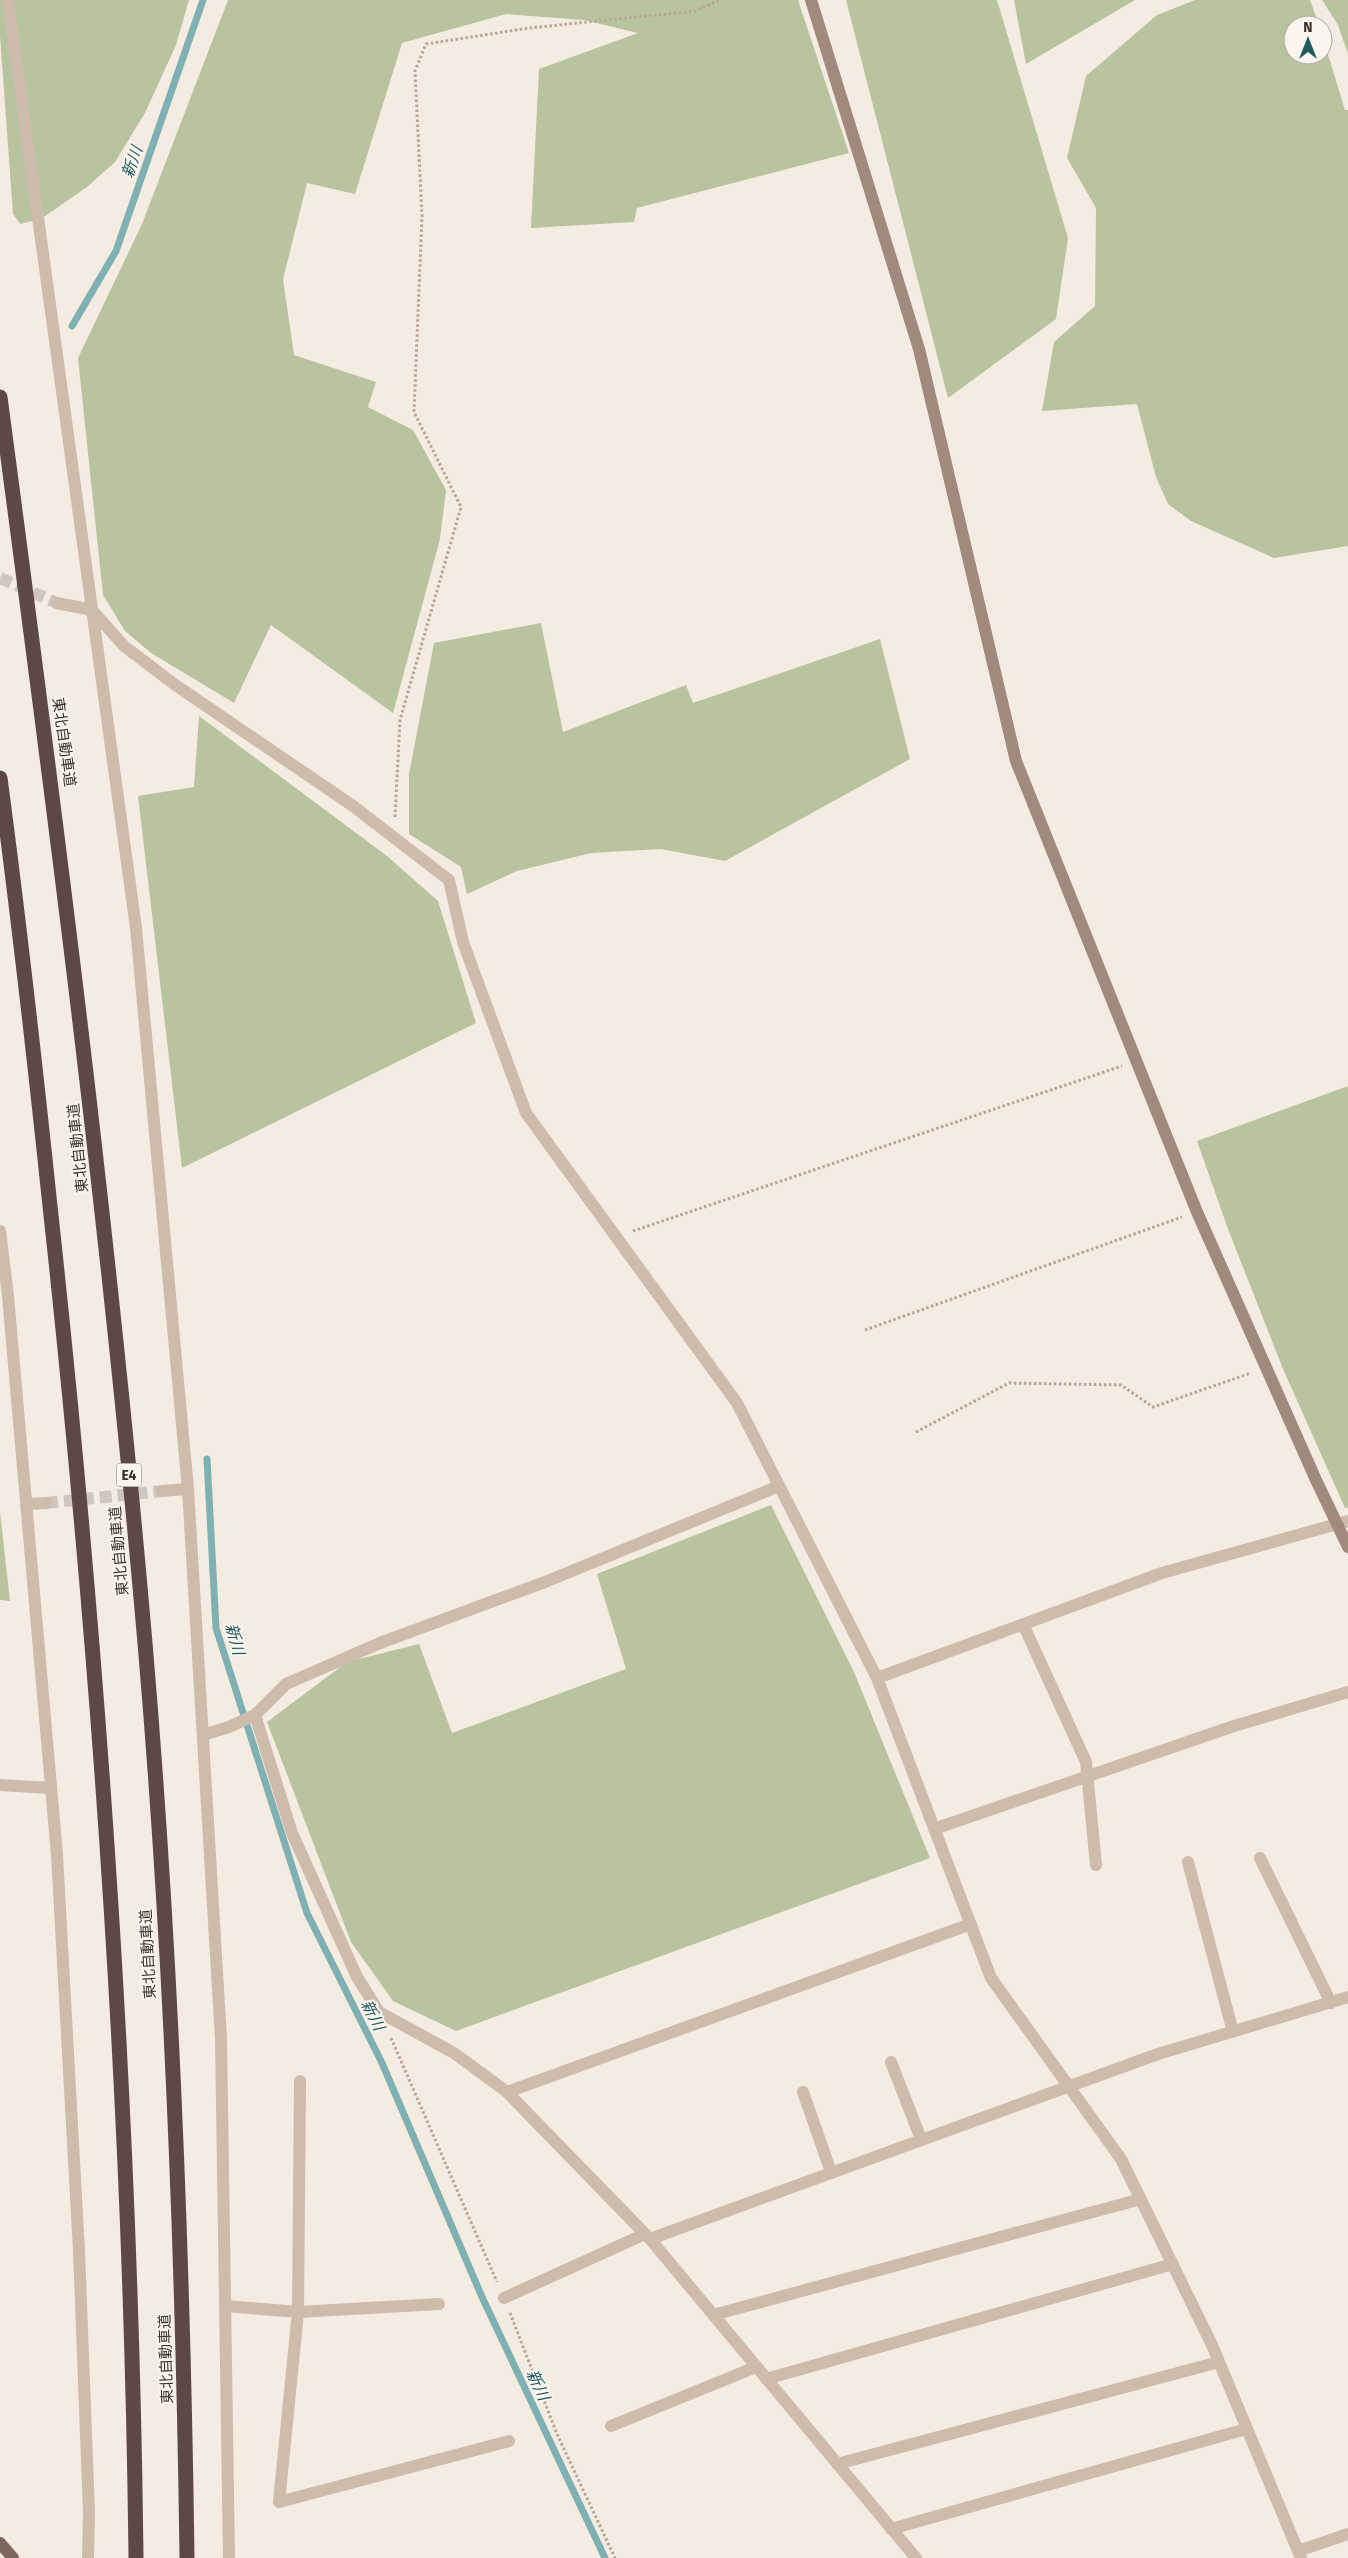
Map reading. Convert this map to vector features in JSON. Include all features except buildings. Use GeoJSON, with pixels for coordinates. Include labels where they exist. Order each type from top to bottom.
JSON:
{"type":"FeatureCollection","features":[{"type":"Feature","properties":{"kind":"highway","name":"東北自動車道"},"geometry":{"type":"LineString","coordinates":[[0,398],[86,1056],[122,1394],[145,1648],[163,1914],[177,2182],[185,2415],[187,2558]]}},
{"type":"Feature","properties":{"kind":"highway"},"geometry":{"type":"LineString","coordinates":[[0,778],[35,1062],[71,1393],[95,1653],[113,1922],[127,2184],[136,2558]]}},
{"type":"Feature","properties":{"kind":"street"},"geometry":{"type":"LineString","coordinates":[[8,0],[136,928],[188,1489],[221,2039],[229,2558]]}},
{"type":"Feature","properties":{"kind":"street"},"geometry":{"type":"LineString","coordinates":[[811,0],[919,350],[1016,761],[1197,1212],[1266,1368],[1343,1523],[1348,1547]]}},
{"type":"Feature","properties":{"kind":"street"},"geometry":{"type":"LineString","coordinates":[[57,603],[92,610],[124,646],[174,684],[353,806],[449,880],[463,942],[526,1113],[737,1403],[877,1678],[992,1978],[1121,2159],[1219,2362],[1299,2554],[1348,2534]]}},
{"type":"Feature","properties":{"kind":"street"},"geometry":{"type":"LineString","coordinates":[[0,1231],[8,1296],[57,1855],[79,2251],[89,2513],[88,2558]]}},
{"type":"Feature","properties":{"kind":"street"},"geometry":{"type":"LineString","coordinates":[[203,1735],[229,1727],[255,1715],[286,1684],[294,1680],[380,1643],[545,1582],[779,1486]]}},
{"type":"Feature","properties":{"kind":"street"},"geometry":{"type":"LineString","coordinates":[[162,1491],[188,1489]]}},
{"type":"Feature","properties":{"kind":"street"},"geometry":{"type":"LineString","coordinates":[[26,1504],[46,1502]]}},
{"type":"Feature","properties":{"kind":"street"},"geometry":{"type":"LineString","coordinates":[[877,1678],[1162,1572],[1343,1523]]}},
{"type":"Feature","properties":{"kind":"street"},"geometry":{"type":"LineString","coordinates":[[1023,1624],[1086,1762],[1096,1865]]}},
{"type":"Feature","properties":{"kind":"street"},"geometry":{"type":"LineString","coordinates":[[934,1829],[1234,1726],[1348,1692]]}},
{"type":"Feature","properties":{"kind":"street"},"geometry":{"type":"LineString","coordinates":[[255,1715],[292,1833],[357,1977],[379,2012],[454,2053],[506,2092],[648,2237],[916,2558]]}},
{"type":"Feature","properties":{"kind":"street"},"geometry":{"type":"LineString","coordinates":[[0,1785],[51,1788]]}},
{"type":"Feature","properties":{"kind":"street"},"geometry":{"type":"LineString","coordinates":[[1260,1858],[1331,2003]]}},
{"type":"Feature","properties":{"kind":"street"},"geometry":{"type":"LineString","coordinates":[[1188,1862],[1233,2032]]}},
{"type":"Feature","properties":{"kind":"street"},"geometry":{"type":"LineString","coordinates":[[506,2092],[971,1924]]}},
{"type":"Feature","properties":{"kind":"street"},"geometry":{"type":"LineString","coordinates":[[504,2298],[648,2237],[1158,2054],[1348,1997]]}},
{"type":"Feature","properties":{"kind":"street"},"geometry":{"type":"LineString","coordinates":[[891,2062],[921,2139]]}},
{"type":"Feature","properties":{"kind":"street"},"geometry":{"type":"LineString","coordinates":[[300,2081],[298,2312],[278,2502],[509,2441]]}},
{"type":"Feature","properties":{"kind":"street"},"geometry":{"type":"LineString","coordinates":[[803,2092],[831,2172]]}},
{"type":"Feature","properties":{"kind":"street"},"geometry":{"type":"LineString","coordinates":[[713,2315],[1141,2199]]}},
{"type":"Feature","properties":{"kind":"street"},"geometry":{"type":"LineString","coordinates":[[766,2379],[1173,2264]]}},
{"type":"Feature","properties":{"kind":"street"},"geometry":{"type":"LineString","coordinates":[[225,2306],[298,2312],[439,2304]]}},
{"type":"Feature","properties":{"kind":"street"},"geometry":{"type":"LineString","coordinates":[[837,2464],[1219,2362]]}},
{"type":"Feature","properties":{"kind":"street"},"geometry":{"type":"LineString","coordinates":[[611,2426],[756,2366]]}},
{"type":"Feature","properties":{"kind":"street"},"geometry":{"type":"LineString","coordinates":[[891,2529],[1246,2429]]}},
{"type":"Feature","properties":{"kind":"path"},"geometry":{"type":"LineString","coordinates":[[394,838],[400,720],[461,507],[414,412],[422,216],[415,71],[426,44],[529,28],[695,11],[720,0]]}},
{"type":"Feature","properties":{"kind":"path"},"geometry":{"type":"LineString","coordinates":[[616,1236],[1137,1061]]}},
{"type":"Feature","properties":{"kind":"path"},"geometry":{"type":"LineString","coordinates":[[865,1330],[1197,1212]]}},
{"type":"Feature","properties":{"kind":"path"},"geometry":{"type":"LineString","coordinates":[[916,1432],[1009,1383],[1121,1385],[1153,1407],[1266,1368]]}},
{"type":"Feature","properties":{"kind":"green space"},"geometry":{"type":"Polygon","coordinates":[[[0,0],[189,0],[176,45],[145,113],[115,162],[87,187],[41,219],[20,224],[13,214],[0,36],[0,0]]]}},
{"type":"Feature","properties":{"kind":"green space"},"geometry":{"type":"Polygon","coordinates":[[[228,0],[798,0],[849,153],[637,208],[634,222],[531,228],[539,69],[638,33],[584,20],[506,14],[402,43],[355,194],[307,183],[283,279],[294,355],[376,382],[368,407],[413,430],[446,490],[440,539],[393,713],[271,625],[234,703],[151,653],[125,631],[103,595],[78,358],[142,224],[228,0]]]}},
{"type":"Feature","properties":{"kind":"green space"},"geometry":{"type":"Polygon","coordinates":[[[846,0],[997,0],[1068,238],[1056,319],[948,398],[846,0]]]}},
{"type":"Feature","properties":{"kind":"green space"},"geometry":{"type":"Polygon","coordinates":[[[1014,0],[1135,0],[1026,64],[1014,0]]]}},
{"type":"Feature","properties":{"kind":"green space"},"geometry":{"type":"Polygon","coordinates":[[[1195,0],[1310,0],[1315,15],[1283,15],[1283,65],[1331,65],[1345,110],[1348,110],[1348,546],[1274,558],[1191,521],[1168,504],[1156,477],[1137,404],[1042,411],[1054,342],[1095,306],[1096,208],[1067,158],[1086,76],[1157,15],[1195,0]]]}},
{"type":"Feature","properties":{"kind":"green space"},"geometry":{"type":"Polygon","coordinates":[[[1322,0],[1348,0],[1348,54],[1338,25],[1322,0]]]}},
{"type":"Feature","properties":{"kind":"green space"},"geometry":{"type":"Polygon","coordinates":[[[541,623],[563,732],[686,685],[693,703],[880,639],[910,759],[725,861],[661,849],[591,853],[517,871],[467,894],[461,867],[409,834],[409,774],[434,643],[541,623]]]}},
{"type":"Feature","properties":{"kind":"green space"},"geometry":{"type":"Polygon","coordinates":[[[199,716],[387,856],[438,901],[476,1023],[182,1168],[138,796],[194,787],[199,716]]]}},
{"type":"Feature","properties":{"kind":"green space"},"geometry":{"type":"Polygon","coordinates":[[[1348,1086],[1348,1508],[1345,1508],[1283,1369],[1228,1229],[1197,1141],[1348,1086]]]}},
{"type":"Feature","properties":{"kind":"green space"},"geometry":{"type":"Polygon","coordinates":[[[771,1505],[854,1672],[930,1858],[456,2031],[393,2001],[351,1942],[267,1722],[347,1662],[419,1644],[452,1733],[626,1669],[597,1574],[771,1505]]]}},
{"type":"Feature","properties":{"kind":"green space"},"geometry":{"type":"Polygon","coordinates":[[[0,1512],[10,1601],[0,1600],[0,1512]]]}},
{"type":"Feature","properties":{"kind":"waterway","name":"新川"},"geometry":{"type":"LineString","coordinates":[[72,326],[116,251],[203,0]]}},
{"type":"Feature","properties":{"kind":"waterway","name":"新川"},"geometry":{"type":"LineString","coordinates":[[207,1459],[216,1628],[307,1913],[382,2063],[482,2297],[605,2558]]}},
{"type":"Feature","properties":{"kind":"tunnel"},"geometry":{"type":"LineString","coordinates":[[0,578],[57,603]]}},
{"type":"Feature","properties":{"kind":"tunnel"},"geometry":{"type":"LineString","coordinates":[[46,1503],[162,1491]]}}]}
